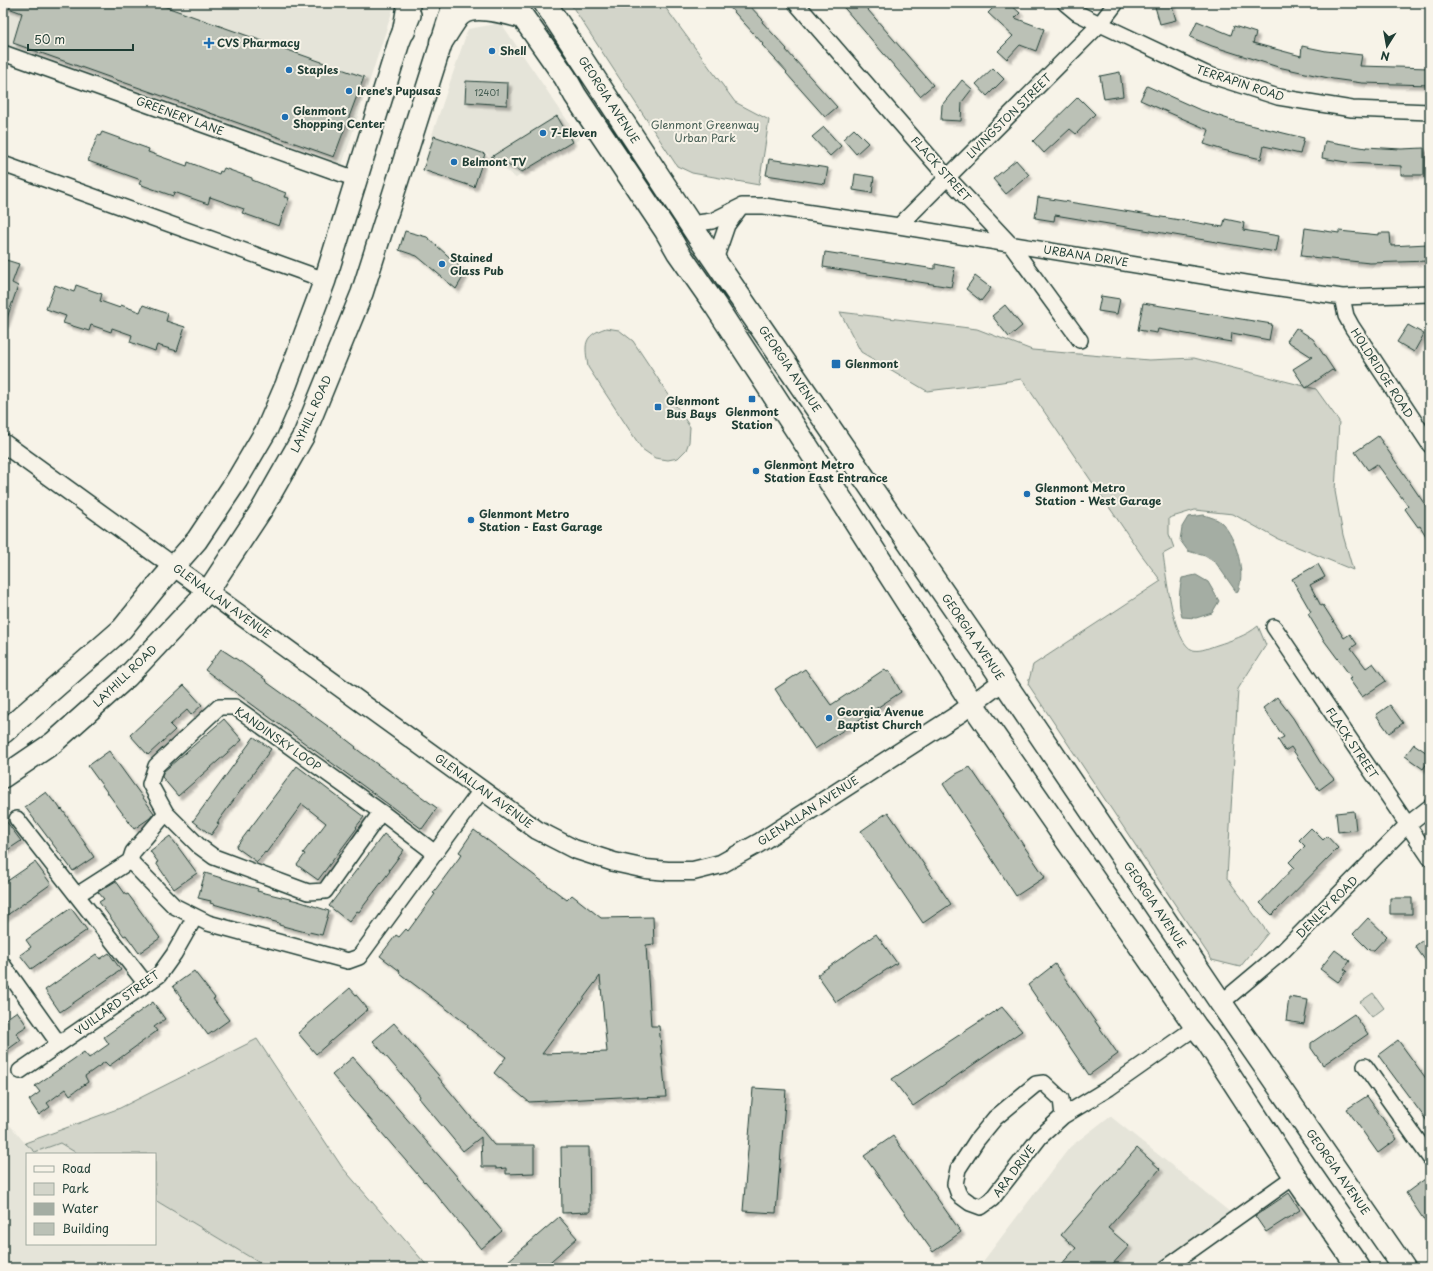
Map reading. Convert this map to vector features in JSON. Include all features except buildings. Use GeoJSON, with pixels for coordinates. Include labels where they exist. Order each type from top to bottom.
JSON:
{"type":"FeatureCollection","features":[{"type":"Feature","properties":{"kind":"main road"},"geometry":{"type":"LineString","coordinates":[[404,31],[409,3]]}},
{"type":"Feature","properties":{"kind":"main road"},"geometry":{"type":"LineString","coordinates":[[3,733],[122,630],[201,534],[237,480],[267,429],[286,385],[325,280],[404,31],[415,3]]}},
{"type":"Feature","properties":{"kind":"main road","name":"LAYHILL ROAD"},"geometry":{"type":"LineString","coordinates":[[3,777],[53,743],[127,677],[208,591],[262,509],[304,435],[362,293],[454,3]]}},
{"type":"Feature","properties":{"kind":"main road","name":"GEORGIA AVENUE"},"geometry":{"type":"LineString","coordinates":[[545,3],[715,260],[1404,1268]]}},
{"type":"Feature","properties":{"kind":"main road"},"geometry":{"type":"LineString","coordinates":[[441,42],[461,13],[474,9],[517,10],[565,77],[575,95],[666,230],[678,252],[715,305],[973,705],[1207,1042],[1295,1176],[1359,1268]]}},
{"type":"Feature","properties":{"kind":"street","name":"FLACK STREET"},"geometry":{"type":"LineString","coordinates":[[796,3],[948,178],[1010,244],[1080,340]]}},
{"type":"Feature","properties":{"kind":"street","name":"TERRAPIN ROAD"},"geometry":{"type":"LineString","coordinates":[[1065,3],[1077,13],[1206,74],[1278,97],[1352,110],[1422,113],[1430,112]]}},
{"type":"Feature","properties":{"kind":"street","name":"LIVINGSTON STREET"},"geometry":{"type":"LineString","coordinates":[[899,226],[1100,24],[1116,3]]}},
{"type":"Feature","properties":{"kind":"street","name":"GREENERY LANE"},"geometry":{"type":"LineString","coordinates":[[3,53],[356,179]]}},
{"type":"Feature","properties":{"kind":"street"},"geometry":{"type":"LineString","coordinates":[[3,164],[325,280]]}},
{"type":"Feature","properties":{"kind":"street","name":"URBANA DRIVE"},"geometry":{"type":"LineString","coordinates":[[691,224],[712,221],[742,206],[764,206],[899,226],[1252,284],[1342,297],[1430,294]]}},
{"type":"Feature","properties":{"kind":"street"},"geometry":{"type":"LineString","coordinates":[[715,260],[727,225],[742,206]]}},
{"type":"Feature","properties":{"kind":"street","name":"HOLDRIDGE ROAD"},"geometry":{"type":"LineString","coordinates":[[1342,297],[1346,316],[1352,327],[1430,446]]}},
{"type":"Feature","properties":{"kind":"street","name":"GLENALLAN AVENUE"},"geometry":{"type":"LineString","coordinates":[[3,443],[537,830],[574,849],[614,862],[646,869],[693,872],[721,864],[759,843],[973,705],[1003,681]]}},
{"type":"Feature","properties":{"kind":"street","name":"FLACK STREET"},"geometry":{"type":"LineString","coordinates":[[1274,628],[1430,858]]}},
{"type":"Feature","properties":{"kind":"street","name":"KANDINSKY LOOP"},"geometry":{"type":"LineString","coordinates":[[381,812],[325,891],[308,892],[214,857],[199,846],[166,813],[150,784],[156,766],[219,707],[235,707],[381,812],[435,853]]}},
{"type":"Feature","properties":{"kind":"street"},"geometry":{"type":"LineString","coordinates":[[130,861],[174,906],[208,923],[348,961],[359,957],[482,789]]}},
{"type":"Feature","properties":{"kind":"street","name":"DENLEY ROAD"},"geometry":{"type":"LineString","coordinates":[[1222,1003],[1283,952],[1407,826],[1430,807]]}},
{"type":"Feature","properties":{"kind":"street"},"geometry":{"type":"LineString","coordinates":[[77,895],[130,861],[133,852],[166,813]]}},
{"type":"Feature","properties":{"kind":"street"},"geometry":{"type":"LineString","coordinates":[[17,819],[146,984]]}},
{"type":"Feature","properties":{"kind":"street","name":"VUILLARD STREET"},"geometry":{"type":"LineString","coordinates":[[20,1071],[159,975],[174,954],[195,917]]}},
{"type":"Feature","properties":{"kind":"street"},"geometry":{"type":"LineString","coordinates":[[3,965],[59,1044]]}},
{"type":"Feature","properties":{"kind":"street","name":"ARA DRIVE"},"geometry":{"type":"LineString","coordinates":[[1063,1116],[1061,1099],[1044,1083],[1036,1084],[995,1118],[977,1140],[958,1170],[955,1184],[959,1195],[970,1203],[981,1207],[992,1199],[1040,1136],[1063,1116],[1108,1088],[1196,1027]]}},
{"type":"Feature","properties":{"kind":"street"},"geometry":{"type":"LineString","coordinates":[[1365,1066],[1430,1158]]}},
{"type":"Feature","properties":{"kind":"street"},"geometry":{"type":"LineString","coordinates":[[1166,1268],[1295,1176]]}},
{"type":"Feature","properties":{"kind":"shaded area","name":"Glenmont Shopping Center"},"geometry":{"type":"Polygon","coordinates":[[[3,3],[395,3],[341,168],[3,48],[3,3]]]}},
{"type":"Feature","properties":{"kind":"shaded area"},"geometry":{"type":"Polygon","coordinates":[[[501,23],[580,139],[516,178],[490,158],[488,154],[432,135],[468,29],[501,23]]]}},
{"type":"Feature","properties":{"kind":"shaded area"},"geometry":{"type":"Polygon","coordinates":[[[1110,1116],[1231,1213],[1159,1268],[978,1268],[1070,1147],[1110,1116]]]}},
{"type":"Feature","properties":{"kind":"shaded area"},"geometry":{"type":"Polygon","coordinates":[[[3,1117],[25,1143],[35,1152],[60,1143],[76,1153],[26,1153],[26,1245],[156,1245],[156,1201],[268,1268],[3,1268],[3,1117]]]}},
{"type":"Feature","properties":{"kind":"green space","name":"Glenmont Greenway Urban Park"},"geometry":{"type":"Polygon","coordinates":[[[570,3],[662,3],[735,102],[769,120],[759,185],[692,173],[677,166],[570,3]]]}},
{"type":"Feature","properties":{"kind":"green space"},"geometry":{"type":"Polygon","coordinates":[[[840,312],[977,329],[1032,350],[1149,360],[1194,358],[1316,389],[1339,421],[1335,491],[1343,535],[1353,570],[1278,539],[1233,514],[1195,510],[1169,518],[1169,534],[1174,548],[1163,554],[1172,607],[1180,635],[1186,645],[1193,650],[1202,650],[1239,637],[1258,626],[1266,645],[1238,689],[1227,878],[1268,933],[1240,967],[1212,960],[1028,684],[1033,665],[1161,581],[1022,379],[927,391],[861,352],[840,312]]]}},
{"type":"Feature","properties":{"kind":"green space"},"geometry":{"type":"Polygon","coordinates":[[[606,328],[619,330],[633,341],[690,427],[689,442],[686,450],[678,458],[668,460],[655,458],[642,449],[588,367],[586,353],[587,342],[593,334],[606,328]]]}},
{"type":"Feature","properties":{"kind":"green space"},"geometry":{"type":"Polygon","coordinates":[[[1373,993],[1384,1008],[1372,1017],[1360,1002],[1373,993]]]}},
{"type":"Feature","properties":{"kind":"green space"},"geometry":{"type":"Polygon","coordinates":[[[257,1039],[342,1167],[429,1268],[268,1268],[156,1201],[156,1153],[76,1153],[60,1143],[35,1152],[25,1143],[120,1108],[257,1039]]]}},
{"type":"Feature","properties":{"kind":"water"},"geometry":{"type":"Polygon","coordinates":[[[1204,515],[1216,519],[1222,523],[1236,547],[1241,576],[1237,593],[1216,563],[1205,556],[1188,551],[1180,540],[1182,527],[1188,517],[1204,515]]]}},
{"type":"Feature","properties":{"kind":"water"},"geometry":{"type":"Polygon","coordinates":[[[1196,575],[1208,582],[1219,601],[1212,613],[1196,618],[1182,617],[1179,598],[1182,578],[1196,575]]]}},
{"type":"Feature","properties":{"kind":"place","name":"CVS Pharmacy"},"geometry":{"type":"Point","coordinates":[209,43]}},
{"type":"Feature","properties":{"kind":"place","name":"Shell"},"geometry":{"type":"Point","coordinates":[492,51]}},
{"type":"Feature","properties":{"kind":"place","name":"Staples"},"geometry":{"type":"Point","coordinates":[289,70]}},
{"type":"Feature","properties":{"kind":"place","name":"Irene's Pupusas"},"geometry":{"type":"Point","coordinates":[349,91]}},
{"type":"Feature","properties":{"kind":"place","name":"Glenmont Shopping Center"},"geometry":{"type":"Point","coordinates":[285,117]}},
{"type":"Feature","properties":{"kind":"place","name":"7-Eleven"},"geometry":{"type":"Point","coordinates":[543,133]}},
{"type":"Feature","properties":{"kind":"place","name":"Belmont TV"},"geometry":{"type":"Point","coordinates":[454,162]}},
{"type":"Feature","properties":{"kind":"place","name":"Stained Glass Pub"},"geometry":{"type":"Point","coordinates":[442,264]}},
{"type":"Feature","properties":{"kind":"place","name":"Glenmont"},"geometry":{"type":"Point","coordinates":[836,364]}},
{"type":"Feature","properties":{"kind":"place","name":"Glenmont Station"},"geometry":{"type":"Point","coordinates":[752,399]}},
{"type":"Feature","properties":{"kind":"place","name":"Glenmont Bus Bays"},"geometry":{"type":"Point","coordinates":[658,407]}},
{"type":"Feature","properties":{"kind":"place","name":"Glenmont Metro Station East Entrance"},"geometry":{"type":"Point","coordinates":[756,471]}},
{"type":"Feature","properties":{"kind":"place","name":"Glenmont Metro Station - West Garage"},"geometry":{"type":"Point","coordinates":[1027,494]}},
{"type":"Feature","properties":{"kind":"place","name":"Glenmont Metro Station - East Garage"},"geometry":{"type":"Point","coordinates":[471,520]}},
{"type":"Feature","properties":{"kind":"place","name":"Georgia Avenue Baptist Church"},"geometry":{"type":"Point","coordinates":[829,718]}}]}
